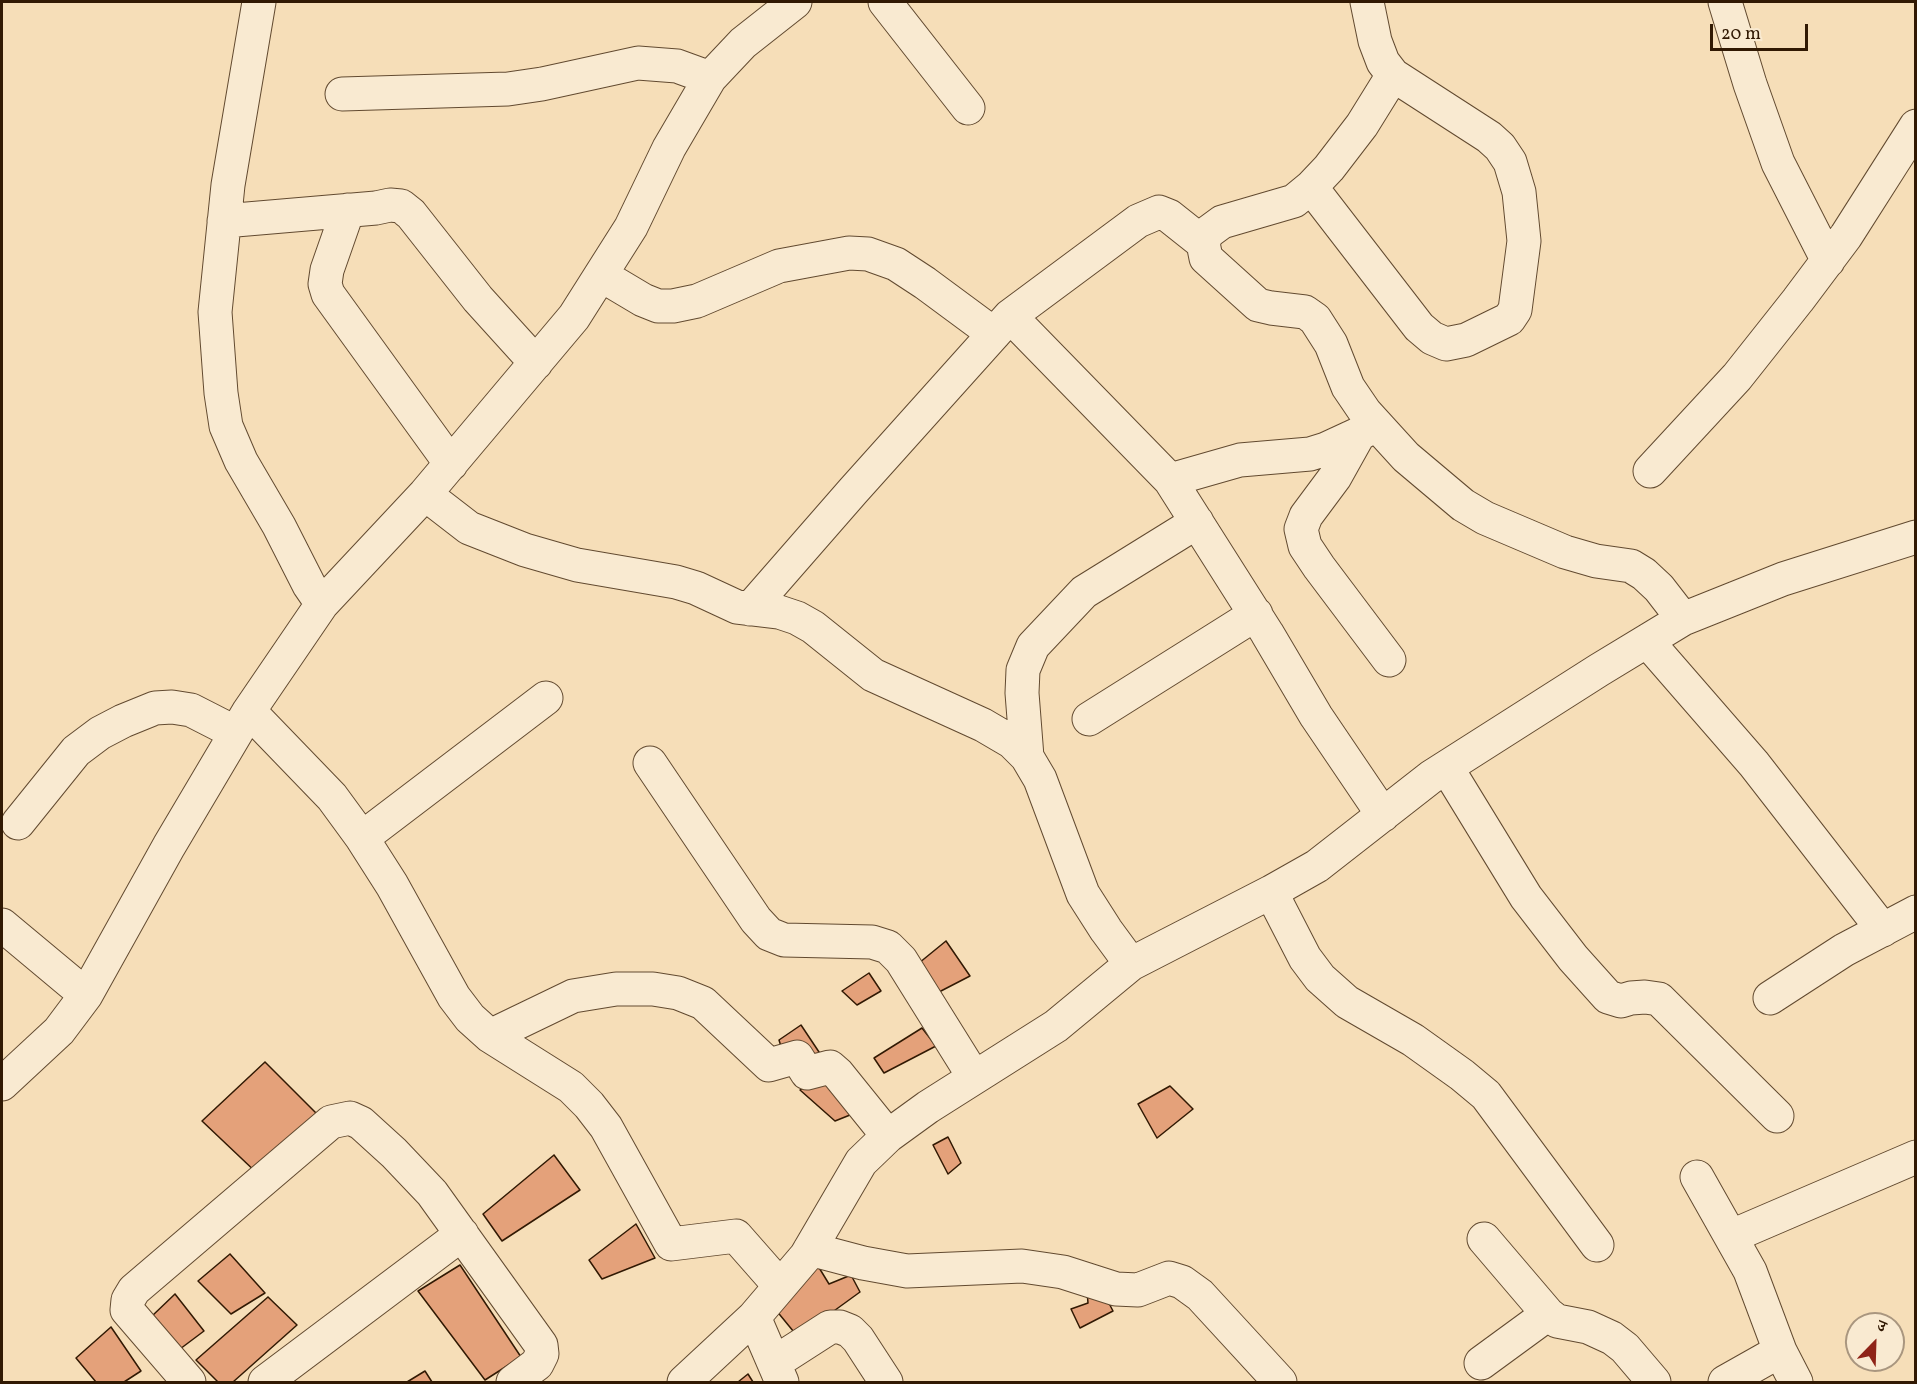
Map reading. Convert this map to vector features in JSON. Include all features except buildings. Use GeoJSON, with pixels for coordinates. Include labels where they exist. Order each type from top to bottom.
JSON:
{"type":"FeatureCollection","features":[{"type":"Feature","properties":{"kind":"street"},"geometry":{"type":"LineString","coordinates":[[259,2],[228,185],[215,312],[221,393],[226,426],[241,461],[279,526],[309,585],[322,604]]}},
{"type":"Feature","properties":{"kind":"street"},"geometry":{"type":"LineString","coordinates":[[2,1084],[59,1032],[86,995],[169,846],[242,722],[322,604],[425,495],[574,318],[631,227],[669,148],[710,78],[743,43],[795,2]]}},
{"type":"Feature","properties":{"kind":"street"},"geometry":{"type":"LineString","coordinates":[[885,2],[968,108]]}},
{"type":"Feature","properties":{"kind":"street"},"geometry":{"type":"LineString","coordinates":[[1311,187],[1419,327],[1432,338],[1446,344],[1467,340],[1509,320],[1515,310],[1524,241],[1519,192],[1510,162],[1500,147],[1489,138],[1393,75],[1383,62],[1375,41],[1366,2]]}},
{"type":"Feature","properties":{"kind":"street"},"geometry":{"type":"LineString","coordinates":[[1725,2],[1749,84],[1778,163],[1828,261]]}},
{"type":"Feature","properties":{"kind":"street"},"geometry":{"type":"LineString","coordinates":[[342,94],[508,88],[542,84],[638,63],[676,66],[710,78]]}},
{"type":"Feature","properties":{"kind":"street"},"geometry":{"type":"LineString","coordinates":[[1393,75],[1356,133],[1311,187],[1294,201],[1221,222],[1207,232],[1203,243],[1206,258],[1258,304],[1305,312],[1315,319],[1331,344],[1368,430],[1406,457],[1463,505],[1485,518],[1564,552],[1596,561],[1631,566],[1659,588],[1683,619]]}},
{"type":"Feature","properties":{"kind":"street"},"geometry":{"type":"LineString","coordinates":[[1650,471],[1737,377],[1828,261],[1916,126]]}},
{"type":"Feature","properties":{"kind":"street"},"geometry":{"type":"LineString","coordinates":[[224,221],[390,205],[401,206],[411,214],[478,299],[536,363]]}},
{"type":"Feature","properties":{"kind":"street"},"geometry":{"type":"LineString","coordinates":[[348,210],[327,270],[325,284],[328,294],[451,464]]}},
{"type":"Feature","properties":{"kind":"street"},"geometry":{"type":"LineString","coordinates":[[750,609],[853,490],[1002,325],[1138,221],[1159,212],[1169,216],[1203,243]]}},
{"type":"Feature","properties":{"kind":"street"},"geometry":{"type":"LineString","coordinates":[[601,275],[644,300],[658,306],[673,306],[697,301],[778,267],[849,253],[868,254],[896,264],[925,283],[1002,325],[1170,480],[1256,614],[1316,716],[1383,815]]}},
{"type":"Feature","properties":{"kind":"street"},"geometry":{"type":"LineString","coordinates":[[1170,480],[1240,460],[1310,454],[1368,430]]}},
{"type":"Feature","properties":{"kind":"street"},"geometry":{"type":"LineString","coordinates":[[1368,430],[1306,516],[1301,529],[1305,546],[1319,567],[1389,660]]}},
{"type":"Feature","properties":{"kind":"street"},"geometry":{"type":"LineString","coordinates":[[425,495],[469,528],[525,550],[577,565],[676,582],[737,606],[779,612],[797,618],[813,627],[873,675],[982,725],[1012,742],[1027,757],[1040,779],[1083,894],[1131,964]]}},
{"type":"Feature","properties":{"kind":"street"},"geometry":{"type":"LineString","coordinates":[[1027,757],[1022,693],[1023,670],[1033,646],[1084,592],[1197,522]]}},
{"type":"Feature","properties":{"kind":"street"},"geometry":{"type":"LineString","coordinates":[[684,1383],[754,1317],[780,1286],[810,1249],[861,1162],[888,1136],[928,1107],[1056,1026],[1131,964],[1317,866],[1447,768],[1683,619],[1783,579],[1916,537]]}},
{"type":"Feature","properties":{"kind":"street"},"geometry":{"type":"LineString","coordinates":[[1089,719],[1256,614]]}},
{"type":"Feature","properties":{"kind":"street"},"geometry":{"type":"LineString","coordinates":[[1647,641],[1754,764],[1883,930]]}},
{"type":"Feature","properties":{"kind":"street"},"geometry":{"type":"LineString","coordinates":[[363,838],[546,698]]}},
{"type":"Feature","properties":{"kind":"street"},"geometry":{"type":"LineString","coordinates":[[18,822],[76,751],[100,732],[123,720],[155,708],[172,707],[242,722],[332,797],[363,838],[392,885],[454,997],[470,1018],[490,1036],[571,1087],[589,1105],[606,1127],[671,1244],[736,1236],[780,1286]]}},
{"type":"Feature","properties":{"kind":"street"},"geometry":{"type":"LineString","coordinates":[[650,763],[756,920],[769,933],[784,940],[872,942],[888,947],[901,960],[974,1077]]}},
{"type":"Feature","properties":{"kind":"street"},"geometry":{"type":"LineString","coordinates":[[1447,768],[1526,897],[1573,958],[1608,997],[1621,1001],[1645,997],[1659,999],[1778,1116]]}},
{"type":"Feature","properties":{"kind":"street"},"geometry":{"type":"LineString","coordinates":[[1271,892],[1305,958],[1320,978],[1347,1002],[1413,1040],[1486,1095],[1597,1245]]}},
{"type":"Feature","properties":{"kind":"street"},"geometry":{"type":"LineString","coordinates":[[1770,998],[1844,950],[1916,912]]}},
{"type":"Feature","properties":{"kind":"street"},"geometry":{"type":"LineString","coordinates":[[2,925],[86,995]]}},
{"type":"Feature","properties":{"kind":"street"},"geometry":{"type":"LineString","coordinates":[[490,1036],[573,996],[616,989],[653,989],[678,993],[703,1003],[769,1065],[797,1057],[807,1073],[830,1066],[888,1136]]}},
{"type":"Feature","properties":{"kind":"street"},"geometry":{"type":"LineString","coordinates":[[189,1383],[127,1310],[128,1300],[134,1290],[331,1122],[350,1118],[362,1123],[409,1167],[432,1193],[541,1345],[542,1354],[537,1364],[513,1383]]}},
{"type":"Feature","properties":{"kind":"street"},"geometry":{"type":"LineString","coordinates":[[1732,1236],[1916,1157]]}},
{"type":"Feature","properties":{"kind":"street"},"geometry":{"type":"LineString","coordinates":[[1697,1177],[1750,1271],[1780,1351],[1796,1383]]}},
{"type":"Feature","properties":{"kind":"street"},"geometry":{"type":"LineString","coordinates":[[265,1383],[462,1234]]}},
{"type":"Feature","properties":{"kind":"street"},"geometry":{"type":"LineString","coordinates":[[1484,1239],[1548,1314],[1557,1321],[1588,1327],[1612,1338],[1625,1348],[1654,1383]]}},
{"type":"Feature","properties":{"kind":"street"},"geometry":{"type":"LineString","coordinates":[[810,1249],[907,1271],[1022,1266],[1064,1272],[1116,1289],[1138,1290],[1169,1278],[1182,1282],[1200,1296],[1280,1383]]}},
{"type":"Feature","properties":{"kind":"street"},"geometry":{"type":"LineString","coordinates":[[1481,1364],[1548,1314]]}},
{"type":"Feature","properties":{"kind":"street"},"geometry":{"type":"LineString","coordinates":[[754,1317],[778,1373],[830,1327],[840,1327],[850,1331],[858,1339],[886,1383]]}},
{"type":"Feature","properties":{"kind":"street"},"geometry":{"type":"LineString","coordinates":[[1725,1383],[1780,1351]]}}]}
